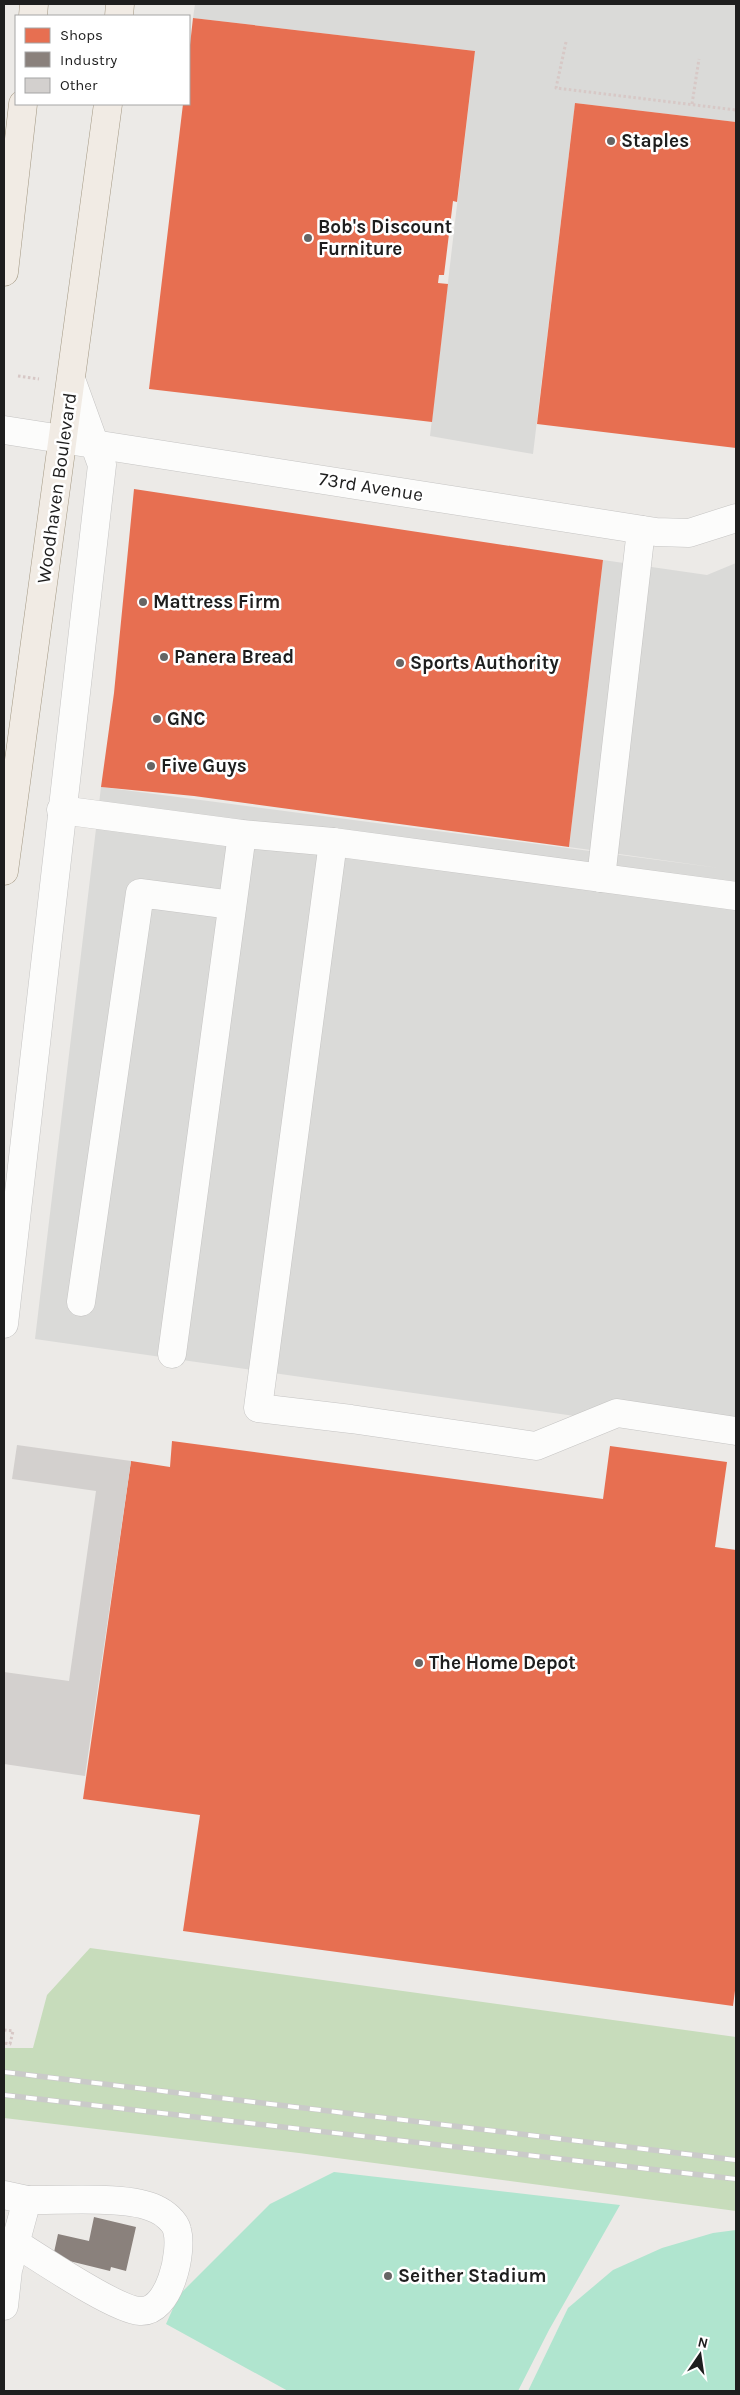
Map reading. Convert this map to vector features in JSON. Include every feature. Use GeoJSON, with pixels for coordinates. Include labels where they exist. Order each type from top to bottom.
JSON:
{"type":"FeatureCollection","features":[{"type":"Feature","properties":{"kind":"main road"},"geometry":{"type":"LineString","coordinates":[[4,272],[23,105]]}},
{"type":"Feature","properties":{"kind":"main road","name":"Woodhaven Boulevard"},"geometry":{"type":"LineString","coordinates":[[4,872],[72,382],[108,105]]}},
{"type":"Feature","properties":{"kind":"street"},"geometry":{"type":"LineString","coordinates":[[4,1324],[61,810],[102,465],[72,382]]}},
{"type":"Feature","properties":{"kind":"street","name":"73rd Avenue"},"geometry":{"type":"LineString","coordinates":[[4,430],[641,530],[689,533],[724,524],[736,518]]}},
{"type":"Feature","properties":{"kind":"street"},"geometry":{"type":"LineString","coordinates":[[601,878],[641,530]]}},
{"type":"Feature","properties":{"kind":"street"},"geometry":{"type":"LineString","coordinates":[[61,810],[242,834],[333,842],[736,896]]}},
{"type":"Feature","properties":{"kind":"street"},"geometry":{"type":"LineString","coordinates":[[172,1354],[242,834]]}},
{"type":"Feature","properties":{"kind":"street"},"geometry":{"type":"LineString","coordinates":[[333,842],[258,1408],[351,1418],[536,1446],[617,1413],[736,1431]]}},
{"type":"Feature","properties":{"kind":"street"},"geometry":{"type":"LineString","coordinates":[[81,1302],[140,893],[232,905]]}},
{"type":"Feature","properties":{"kind":"street"},"geometry":{"type":"LineString","coordinates":[[4,2306],[8,2270],[17,2244],[16,2197],[133,2202],[157,2209],[177,2228],[180,2248],[165,2296],[155,2307],[141,2312],[118,2305],[17,2244]]}},
{"type":"Feature","properties":{"kind":"path"},"geometry":{"type":"LineString","coordinates":[[566,42],[556,88],[736,110]]}},
{"type":"Feature","properties":{"kind":"path"},"geometry":{"type":"LineString","coordinates":[[692,104],[699,59]]}},
{"type":"Feature","properties":{"kind":"path"},"geometry":{"type":"LineString","coordinates":[[18,376],[39,379]]}},
{"type":"Feature","properties":{"kind":"path"},"geometry":{"type":"LineString","coordinates":[[4,2030],[12,2031],[10,2044],[4,2043]]}},
{"type":"Feature","properties":{"kind":"shaded area"},"geometry":{"type":"Polygon","coordinates":[[[195,4],[736,4],[736,122],[575,103],[533,454],[430,436],[475,51],[193,18],[195,4]]]}},
{"type":"Feature","properties":{"kind":"shaded area"},"geometry":{"type":"Polygon","coordinates":[[[603,560],[707,575],[736,563],[736,1439],[35,1339],[101,787],[719,868],[569,847],[603,560]]]}},
{"type":"Feature","properties":{"kind":"green space"},"geometry":{"type":"Polygon","coordinates":[[[90,1948],[736,2037],[736,2211],[299,2153],[4,2118],[4,2048],[33,2048],[47,1995],[90,1948]]]}},
{"type":"Feature","properties":{"kind":"green space","name":"Seither Stadium"},"geometry":{"type":"Polygon","coordinates":[[[334,2172],[620,2205],[549,2330],[518,2391],[288,2391],[166,2324],[179,2295],[270,2204],[334,2172]]]}},
{"type":"Feature","properties":{"kind":"green space"},"geometry":{"type":"Polygon","coordinates":[[[736,2230],[736,2391],[528,2391],[568,2308],[613,2270],[662,2248],[713,2233],[736,2230]]]}},
{"type":"Feature","properties":{"kind":"building: Shops","name":"Bob's Discount Furniture"},"geometry":{"type":"Polygon","coordinates":[[[193,18],[475,51],[457,202],[453,201],[444,275],[439,275],[438,283],[448,284],[432,422],[149,389],[183,105],[190,105],[190,45],[193,18]]]}},
{"type":"Feature","properties":{"kind":"building: Shops"},"geometry":{"type":"Polygon","coordinates":[[[575,103],[736,122],[736,448],[537,424],[575,103]]]}},
{"type":"Feature","properties":{"kind":"building: Shops","name":"Sports Authority"},"geometry":{"type":"Polygon","coordinates":[[[134,489],[603,560],[569,847],[194,796],[101,787],[114,693],[134,489]]]}},
{"type":"Feature","properties":{"kind":"building: Shops","name":"The Home Depot"},"geometry":{"type":"Polygon","coordinates":[[[172,1441],[603,1499],[610,1446],[727,1462],[715,1547],[736,1550],[736,1983],[733,2006],[183,1931],[200,1815],[83,1799],[131,1461],[170,1467],[172,1441]]]}},
{"type":"Feature","properties":{"kind":"building: Industry"},"geometry":{"type":"Polygon","coordinates":[[[94,2217],[136,2227],[126,2271],[111,2267],[110,2271],[53,2257],[58,2234],[89,2241],[94,2217]]]}},
{"type":"Feature","properties":{"kind":"building: Other"},"geometry":{"type":"Polygon","coordinates":[[[17,1445],[131,1461],[85,1776],[4,1764],[4,1672],[69,1681],[96,1491],[12,1479],[17,1445]]]}},
{"type":"Feature","properties":{"kind":"railway"},"geometry":{"type":"LineString","coordinates":[[4,2072],[736,2160]]}},
{"type":"Feature","properties":{"kind":"railway"},"geometry":{"type":"LineString","coordinates":[[4,2095],[736,2179]]}},
{"type":"Feature","properties":{"kind":"place","name":"Staples"},"geometry":{"type":"Point","coordinates":[611,141]}},
{"type":"Feature","properties":{"kind":"place","name":"Bob's Discount Furniture"},"geometry":{"type":"Point","coordinates":[308,238]}},
{"type":"Feature","properties":{"kind":"place","name":"Mattress Firm"},"geometry":{"type":"Point","coordinates":[143,602]}},
{"type":"Feature","properties":{"kind":"place","name":"Panera Bread"},"geometry":{"type":"Point","coordinates":[164,657]}},
{"type":"Feature","properties":{"kind":"place","name":"Sports Authority"},"geometry":{"type":"Point","coordinates":[400,663]}},
{"type":"Feature","properties":{"kind":"place","name":"GNC"},"geometry":{"type":"Point","coordinates":[157,719]}},
{"type":"Feature","properties":{"kind":"place","name":"Five Guys"},"geometry":{"type":"Point","coordinates":[151,766]}},
{"type":"Feature","properties":{"kind":"place","name":"The Home Depot"},"geometry":{"type":"Point","coordinates":[419,1663]}},
{"type":"Feature","properties":{"kind":"place","name":"Seither Stadium"},"geometry":{"type":"Point","coordinates":[388,2276]}}]}
